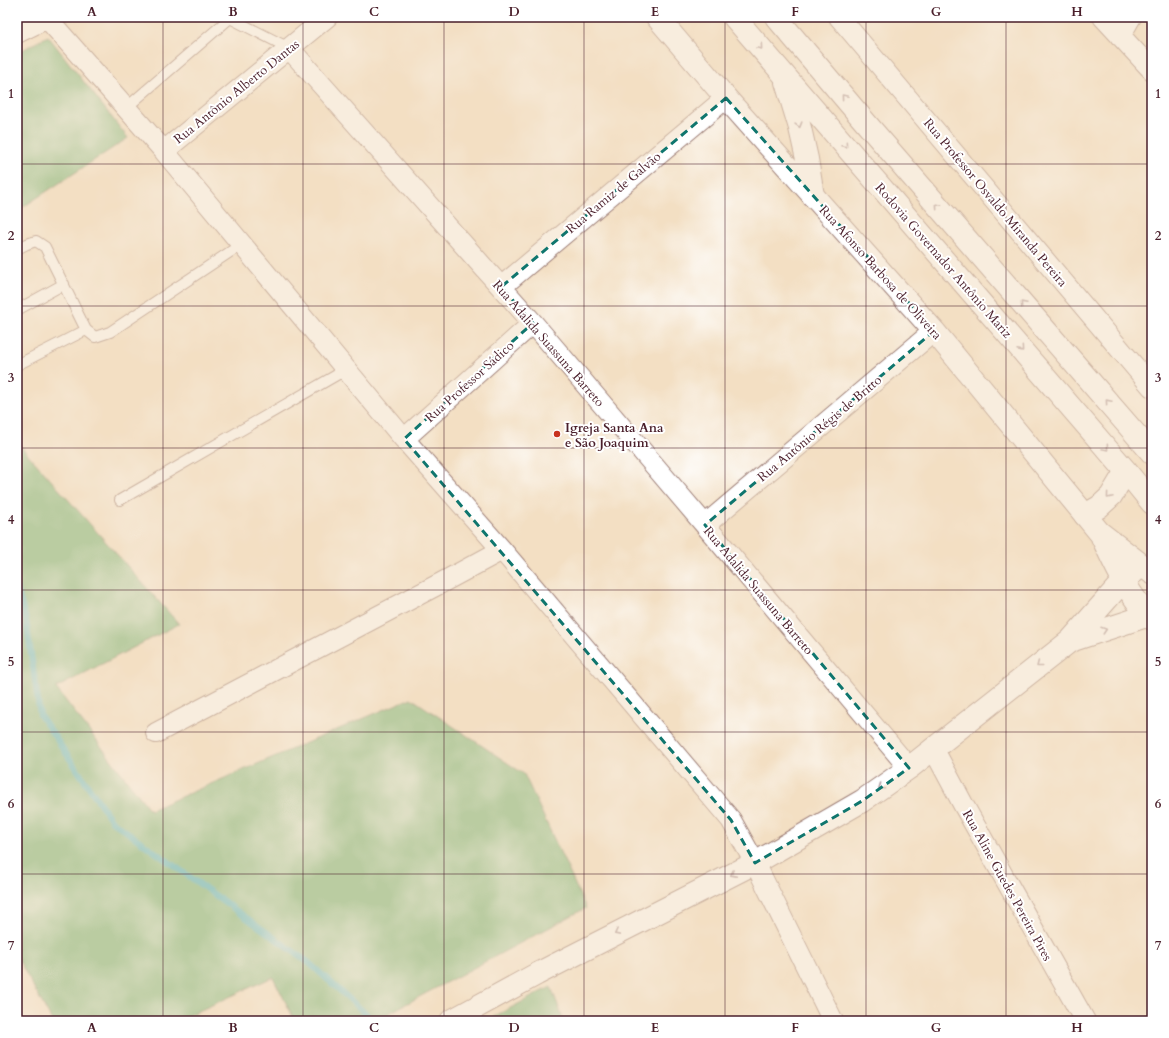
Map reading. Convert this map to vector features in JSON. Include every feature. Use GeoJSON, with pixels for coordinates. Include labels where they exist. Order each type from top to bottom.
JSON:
{"type":"FeatureCollection","features":[{"type":"Feature","properties":{"kind":"main road"},"geometry":{"type":"LineString","coordinates":[[17,32],[46,17]]}},
{"type":"Feature","properties":{"kind":"main road","name":"Rua Afonso Barbosa de Oliveira"},"geometry":{"type":"LineString","coordinates":[[657,17],[726,98],[934,331],[1100,532]]}},
{"type":"Feature","properties":{"kind":"main road","name":"Rodovia Governador Antônio Mariz"},"geometry":{"type":"LineString","coordinates":[[734,17],[1152,503]]}},
{"type":"Feature","properties":{"kind":"main road"},"geometry":{"type":"LineString","coordinates":[[776,17],[1152,453]]}},
{"type":"Feature","properties":{"kind":"main road"},"geometry":{"type":"LineString","coordinates":[[784,75],[806,153],[813,196]]}},
{"type":"Feature","properties":{"kind":"main road"},"geometry":{"type":"LineString","coordinates":[[1085,515],[1098,507],[1111,496],[1126,471]]}},
{"type":"Feature","properties":{"kind":"main road"},"geometry":{"type":"LineString","coordinates":[[1100,532],[1148,570]]}},
{"type":"Feature","properties":{"kind":"main road"},"geometry":{"type":"LineString","coordinates":[[1100,532],[1123,581],[1138,604],[1151,616]]}},
{"type":"Feature","properties":{"kind":"main road"},"geometry":{"type":"LineString","coordinates":[[451,1021],[537,974],[755,863],[862,801],[909,768],[1070,640],[1123,581],[1139,568],[1148,570]]}},
{"type":"Feature","properties":{"kind":"main road"},"geometry":{"type":"LineString","coordinates":[[1070,640],[1151,616]]}},
{"type":"Feature","properties":{"kind":"street"},"geometry":{"type":"LineString","coordinates":[[46,17],[164,151],[404,439],[502,550],[731,820],[755,863],[833,1021]]}},
{"type":"Feature","properties":{"kind":"street","name":"Rua Antônio Alberto Dantas"},"geometry":{"type":"LineString","coordinates":[[164,151],[327,17]]}},
{"type":"Feature","properties":{"kind":"street","name":"Rua Professor Osvaldo Miranda Pereira"},"geometry":{"type":"LineString","coordinates":[[839,17],[1152,387]]}},
{"type":"Feature","properties":{"kind":"street"},"geometry":{"type":"LineString","coordinates":[[1103,17],[1120,36],[1149,62]]}},
{"type":"Feature","properties":{"kind":"street"},"geometry":{"type":"LineString","coordinates":[[1120,36],[1132,17]]}},
{"type":"Feature","properties":{"kind":"street","name":"Rua Adalida Suassuna Barreto"},"geometry":{"type":"LineString","coordinates":[[288,48],[533,323],[909,768]]}},
{"type":"Feature","properties":{"kind":"street","name":"Rua Ramiz de Galvão"},"geometry":{"type":"LineString","coordinates":[[501,287],[726,98]]}},
{"type":"Feature","properties":{"kind":"street","name":"Rua Professor Sádico"},"geometry":{"type":"LineString","coordinates":[[404,439],[533,323]]}},
{"type":"Feature","properties":{"kind":"street","name":"Rua Antônio Régis de Britto"},"geometry":{"type":"LineString","coordinates":[[705,525],[934,331]]}},
{"type":"Feature","properties":{"kind":"street"},"geometry":{"type":"LineString","coordinates":[[156,733],[502,550]]}},
{"type":"Feature","properties":{"kind":"street","name":"Rua Aline Guedes Pereira Pires"},"geometry":{"type":"LineString","coordinates":[[933,748],[1085,1021]]}},
{"type":"Feature","properties":{"kind":"lane","name":"Rua Adalida Suassuna Barreto"},"geometry":{"type":"LineString","coordinates":[[229,18],[288,48]]}},
{"type":"Feature","properties":{"kind":"lane"},"geometry":{"type":"LineString","coordinates":[[126,108],[229,18]]}},
{"type":"Feature","properties":{"kind":"lane"},"geometry":{"type":"LineString","coordinates":[[17,249],[36,241],[45,247],[86,330],[95,337],[110,332],[242,244]]}},
{"type":"Feature","properties":{"kind":"lane"},"geometry":{"type":"LineString","coordinates":[[17,310],[64,284]]}},
{"type":"Feature","properties":{"kind":"lane"},"geometry":{"type":"LineString","coordinates":[[17,365],[86,330]]}},
{"type":"Feature","properties":{"kind":"lane"},"geometry":{"type":"LineString","coordinates":[[120,500],[347,369]]}},
{"type":"Feature","properties":{"kind":"highlighted area"},"geometry":{"type":"Polygon","coordinates":[[[726,98],[934,331],[705,525],[909,768],[862,801],[755,863],[731,820],[404,439],[533,323],[501,287],[726,98]]]}},
{"type":"Feature","properties":{"kind":"green space"},"geometry":{"type":"Polygon","coordinates":[[[48,36],[128,138],[17,211],[17,53],[48,36]]]}},
{"type":"Feature","properties":{"kind":"green space"},"geometry":{"type":"Polygon","coordinates":[[[17,442],[179,624],[56,688],[150,810],[411,698],[524,774],[586,908],[374,1021],[295,1021],[273,977],[177,1021],[52,1021],[17,957],[17,442]]]}},
{"type":"Feature","properties":{"kind":"green space"},"geometry":{"type":"Polygon","coordinates":[[[551,987],[564,1021],[485,1021],[551,987]]]}},
{"type":"Feature","properties":{"kind":"waterway"},"geometry":{"type":"LineString","coordinates":[[17,588],[26,620],[40,715],[112,821],[308,962],[374,1021]]}},
{"type":"Feature","properties":{"kind":"place","name":"Igreja Santa Ana e São Joaquim"},"geometry":{"type":"Point","coordinates":[557,434]}}]}
